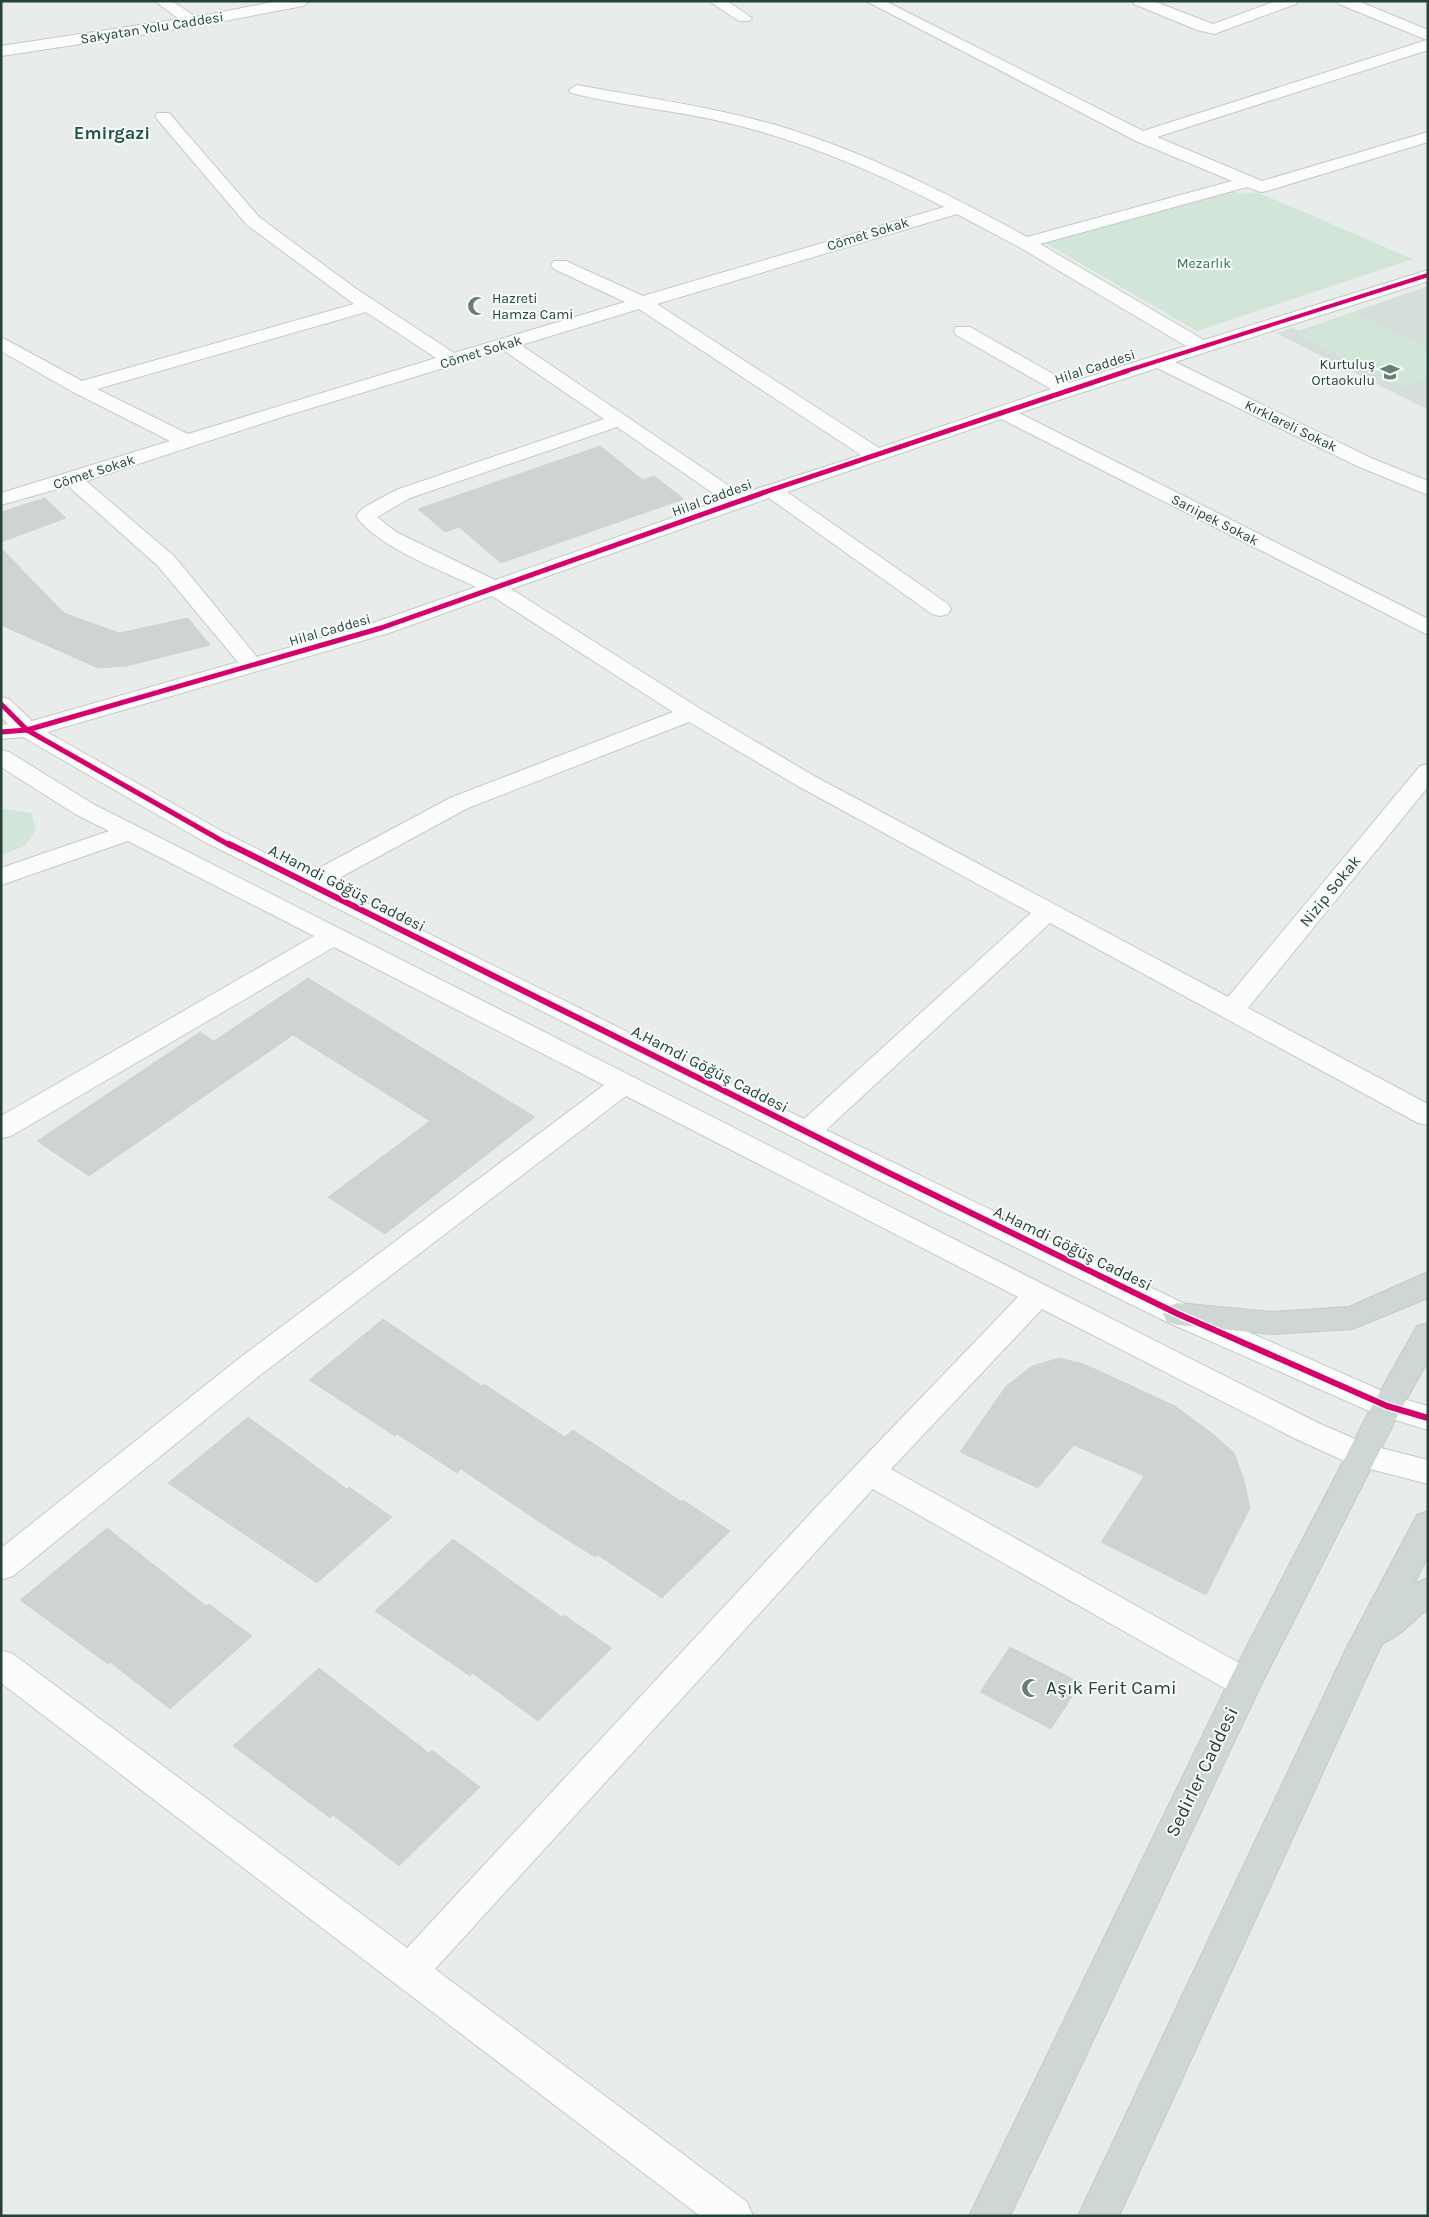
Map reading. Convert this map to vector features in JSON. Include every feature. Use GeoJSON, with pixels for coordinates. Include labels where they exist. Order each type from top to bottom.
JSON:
{"type":"FeatureCollection","features":[{"type":"Feature","properties":{"kind":"main road"},"geometry":{"type":"LineString","coordinates":[[1178,1314],[1272,1323],[1352,1318],[1419,1290],[1428,1284]]}},
{"type":"Feature","properties":{"kind":"main road","name":"Sedirler Caddesi"},"geometry":{"type":"LineString","coordinates":[[989,2216],[1245,1682],[1387,1406],[1428,1334]]}},
{"type":"Feature","properties":{"kind":"main road"},"geometry":{"type":"LineString","coordinates":[[1098,2216],[1364,1647],[1428,1524]]}},
{"type":"Feature","properties":{"kind":"main road"},"geometry":{"type":"LineString","coordinates":[[1364,1647],[1401,1610],[1428,1591]]}},
{"type":"Feature","properties":{"kind":"street"},"geometry":{"type":"LineString","coordinates":[[162,1],[193,22]]}},
{"type":"Feature","properties":{"kind":"street","name":"Sakyatan Yolu Caddesi"},"geometry":{"type":"LineString","coordinates":[[1,51],[193,22],[303,1]]}},
{"type":"Feature","properties":{"kind":"street"},"geometry":{"type":"LineString","coordinates":[[716,1],[744,18]]}},
{"type":"Feature","properties":{"kind":"street"},"geometry":{"type":"LineString","coordinates":[[873,1],[1142,136],[1261,187],[1428,137]]}},
{"type":"Feature","properties":{"kind":"street"},"geometry":{"type":"LineString","coordinates":[[1139,1],[1202,27],[1214,29],[1291,1]]}},
{"type":"Feature","properties":{"kind":"street"},"geometry":{"type":"LineString","coordinates":[[1344,1],[1428,36]]}},
{"type":"Feature","properties":{"kind":"street"},"geometry":{"type":"LineString","coordinates":[[8,35],[22,48]]}},
{"type":"Feature","properties":{"kind":"street"},"geometry":{"type":"LineString","coordinates":[[1142,136],[1428,45]]}},
{"type":"Feature","properties":{"kind":"street"},"geometry":{"type":"LineString","coordinates":[[577,90],[744,121],[841,152],[891,172],[961,207],[1025,243],[1200,346]]}},
{"type":"Feature","properties":{"kind":"street"},"geometry":{"type":"LineString","coordinates":[[163,116],[253,221],[369,305],[452,360]]}},
{"type":"Feature","properties":{"kind":"street"},"geometry":{"type":"LineString","coordinates":[[1025,243],[1248,182]]}},
{"type":"Feature","properties":{"kind":"street","name":"Cömet Sokak"},"geometry":{"type":"LineString","coordinates":[[1,499],[72,479],[641,302],[961,207]]}},
{"type":"Feature","properties":{"kind":"street"},"geometry":{"type":"LineString","coordinates":[[560,265],[641,302],[877,456]]}},
{"type":"Feature","properties":{"kind":"street","name":"Hilal Caddesi"},"geometry":{"type":"LineString","coordinates":[[14,731],[381,628],[496,589],[738,501],[877,456],[1067,390],[1200,346],[1428,275]]}},
{"type":"Feature","properties":{"kind":"street"},"geometry":{"type":"LineString","coordinates":[[80,388],[369,305]]}},
{"type":"Feature","properties":{"kind":"street"},"geometry":{"type":"LineString","coordinates":[[963,331],[1067,390]]}},
{"type":"Feature","properties":{"kind":"street"},"geometry":{"type":"LineString","coordinates":[[1,344],[80,388],[186,442]]}},
{"type":"Feature","properties":{"kind":"street"},"geometry":{"type":"LineString","coordinates":[[507,344],[738,501]]}},
{"type":"Feature","properties":{"kind":"street","name":"Kırklareli Sokak"},"geometry":{"type":"LineString","coordinates":[[1157,360],[1364,462],[1428,490]]}},
{"type":"Feature","properties":{"kind":"street","name":"Sarıipek Sokak"},"geometry":{"type":"LineString","coordinates":[[1002,412],[1428,628]]}},
{"type":"Feature","properties":{"kind":"street"},"geometry":{"type":"LineString","coordinates":[[619,420],[404,494],[366,516],[372,524],[389,536],[496,589],[691,713],[806,781],[1428,1116]]}},
{"type":"Feature","properties":{"kind":"street"},"geometry":{"type":"LineString","coordinates":[[72,479],[166,561],[252,665]]}},
{"type":"Feature","properties":{"kind":"street"},"geometry":{"type":"LineString","coordinates":[[771,490],[940,609]]}},
{"type":"Feature","properties":{"kind":"street","name":"A.Hamdi Göğüş Caddesi"},"geometry":{"type":"LineString","coordinates":[[1,704],[14,731],[309,884],[1178,1314],[1387,1406],[1428,1418]]}},
{"type":"Feature","properties":{"kind":"street"},"geometry":{"type":"LineString","coordinates":[[309,884],[459,803],[691,713]]}},
{"type":"Feature","properties":{"kind":"street"},"geometry":{"type":"LineString","coordinates":[[1,757],[84,809],[1307,1431],[1362,1455],[1428,1472]]}},
{"type":"Feature","properties":{"kind":"street","name":"Nizip Sokak"},"geometry":{"type":"LineString","coordinates":[[1232,1010],[1428,771]]}},
{"type":"Feature","properties":{"kind":"street"},"geometry":{"type":"LineString","coordinates":[[1,877],[130,832]]}},
{"type":"Feature","properties":{"kind":"street"},"geometry":{"type":"LineString","coordinates":[[807,1132],[1048,911]]}},
{"type":"Feature","properties":{"kind":"street"},"geometry":{"type":"LineString","coordinates":[[1,1128],[334,936]]}},
{"type":"Feature","properties":{"kind":"street"},"geometry":{"type":"LineString","coordinates":[[1,1567],[248,1368],[624,1084]]}},
{"type":"Feature","properties":{"kind":"street"},"geometry":{"type":"LineString","coordinates":[[408,1973],[870,1472],[1038,1295]]}},
{"type":"Feature","properties":{"kind":"street"},"geometry":{"type":"LineString","coordinates":[[870,1472],[1245,1682]]}},
{"type":"Feature","properties":{"kind":"street"},"geometry":{"type":"LineString","coordinates":[[1,1664],[408,1973],[733,2216]]}},
{"type":"Feature","properties":{"kind":"shaded area","name":"Kurtuluş Ortaokulu"},"geometry":{"type":"Polygon","coordinates":[[[1428,286],[1428,410],[1276,333],[1293,328],[1299,331],[1428,286]]]}},
{"type":"Feature","properties":{"kind":"green space","name":"Mezarlık"},"geometry":{"type":"Polygon","coordinates":[[[1232,191],[1242,194],[1257,192],[1413,259],[1197,331],[1045,243],[1232,191]]]}},
{"type":"Feature","properties":{"kind":"green space"},"geometry":{"type":"Polygon","coordinates":[[[1354,312],[1428,348],[1428,377],[1402,388],[1297,335],[1354,312]]]}},
{"type":"Feature","properties":{"kind":"green space"},"geometry":{"type":"Polygon","coordinates":[[[1,808],[31,813],[36,830],[25,846],[1,855],[1,808]]]}},
{"type":"Feature","properties":{"kind":"building"},"geometry":{"type":"Polygon","coordinates":[[[600,446],[643,480],[654,476],[684,499],[501,563],[459,527],[445,532],[418,509],[600,446]]]}},
{"type":"Feature","properties":{"kind":"building"},"geometry":{"type":"Polygon","coordinates":[[[45,498],[66,518],[1,542],[1,512],[45,498]]]}},
{"type":"Feature","properties":{"kind":"building"},"geometry":{"type":"Polygon","coordinates":[[[1,548],[64,613],[119,633],[188,618],[210,645],[127,666],[98,668],[1,625],[1,548]]]}},
{"type":"Feature","properties":{"kind":"building"},"geometry":{"type":"Polygon","coordinates":[[[308,978],[535,1117],[385,1234],[328,1197],[430,1121],[293,1035],[89,1176],[37,1141],[200,1032],[214,1041],[308,978]]]}},
{"type":"Feature","properties":{"kind":"building"},"geometry":{"type":"Polygon","coordinates":[[[383,1319],[482,1386],[484,1384],[565,1437],[573,1430],[682,1502],[683,1500],[730,1531],[662,1598],[598,1555],[595,1557],[547,1527],[461,1469],[457,1473],[397,1434],[395,1436],[309,1380],[383,1319]]]}},
{"type":"Feature","properties":{"kind":"building"},"geometry":{"type":"Polygon","coordinates":[[[1059,1358],[1084,1364],[1175,1406],[1213,1434],[1234,1453],[1244,1480],[1250,1508],[1206,1595],[1101,1542],[1144,1476],[1074,1445],[1038,1488],[960,1452],[1006,1386],[1032,1366],[1059,1358]]]}},
{"type":"Feature","properties":{"kind":"building"},"geometry":{"type":"Polygon","coordinates":[[[248,1417],[347,1489],[349,1487],[392,1517],[317,1583],[168,1483],[248,1417]]]}},
{"type":"Feature","properties":{"kind":"building"},"geometry":{"type":"Polygon","coordinates":[[[107,1528],[206,1606],[209,1604],[252,1636],[170,1709],[110,1662],[108,1664],[20,1600],[107,1528]]]}},
{"type":"Feature","properties":{"kind":"building"},"geometry":{"type":"Polygon","coordinates":[[[453,1539],[562,1617],[564,1615],[612,1648],[538,1721],[472,1673],[470,1676],[375,1611],[453,1539]]]}},
{"type":"Feature","properties":{"kind":"building","name":"Aşık Ferit Cami"},"geometry":{"type":"Polygon","coordinates":[[[1010,1647],[1081,1683],[1051,1729],[980,1692],[1010,1647]]]}},
{"type":"Feature","properties":{"kind":"building"},"geometry":{"type":"Polygon","coordinates":[[[319,1668],[429,1753],[432,1750],[480,1787],[399,1866],[333,1815],[330,1818],[233,1746],[319,1668]]]}},
{"type":"Feature","properties":{"kind":"cycle path"},"geometry":{"type":"LineString","coordinates":[[1,732],[27,730],[381,628],[771,490],[877,456],[1067,390],[1428,275]]}},
{"type":"Feature","properties":{"kind":"cycle path"},"geometry":{"type":"LineString","coordinates":[[1,704],[27,730],[214,837],[885,1171],[1178,1314],[1387,1406],[1428,1418]]}},
{"type":"Feature","properties":{"kind":"place","name":"Hazreti Hamza Cami"},"geometry":{"type":"Point","coordinates":[477,306]}},
{"type":"Feature","properties":{"kind":"place","name":"Kurtuluş Ortaokulu"},"geometry":{"type":"Point","coordinates":[1390,372]}},
{"type":"Feature","properties":{"kind":"place","name":"Aşık Ferit Cami"},"geometry":{"type":"Point","coordinates":[1031,1688]}},
{"type":"Feature","properties":{"kind":"district","name":"Emirgazi"},"geometry":{"type":"Point","coordinates":[112,133]}}]}
